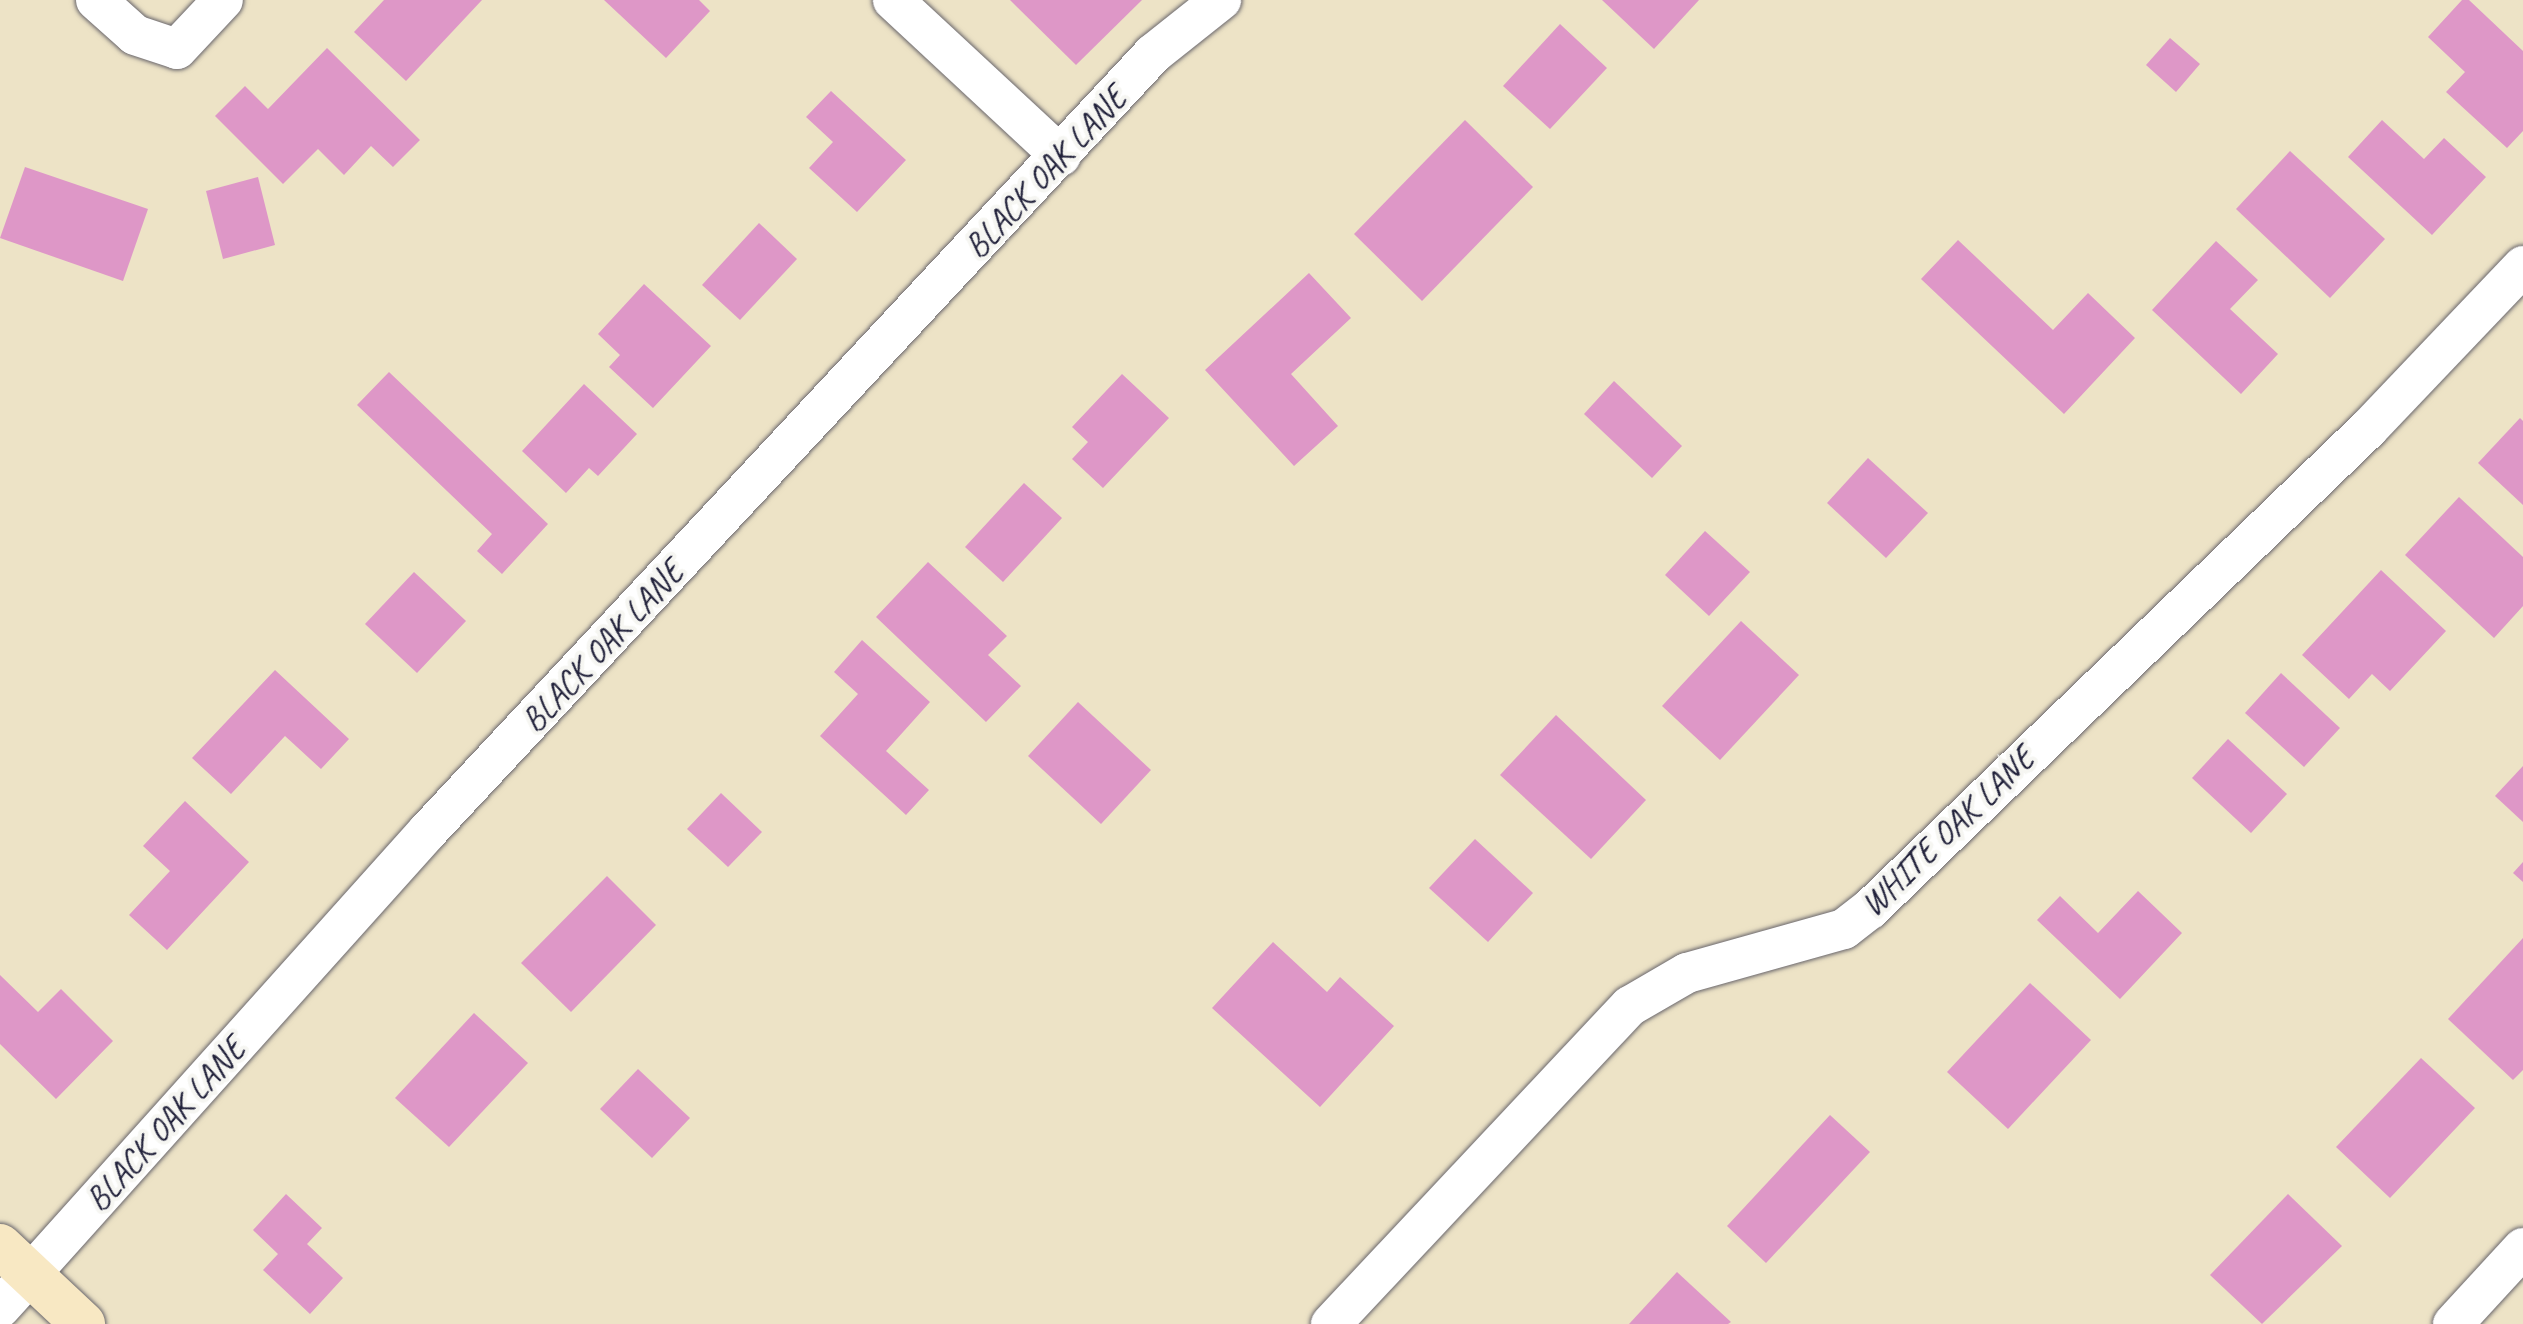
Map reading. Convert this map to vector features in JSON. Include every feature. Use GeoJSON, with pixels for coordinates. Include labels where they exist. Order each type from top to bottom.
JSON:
{"type":"FeatureCollection","features":[{"type":"Feature","properties":{"kind":"street"},"geometry":{"type":"LineString","coordinates":[[96,0],[135,35],[177,49],[223,0]]}},
{"type":"Feature","properties":{"kind":"street"},"geometry":{"type":"LineString","coordinates":[[893,0],[1061,156]]}},
{"type":"Feature","properties":{"kind":"street","name":"BLACK OAK LANE"},"geometry":{"type":"LineString","coordinates":[[0,1308],[16,1260],[428,831],[1153,54],[1221,0]]}},
{"type":"Feature","properties":{"kind":"street","name":"WHITE OAK LANE"},"geometry":{"type":"LineString","coordinates":[[1331,1324],[1630,1006],[1687,973],[1844,929],[1870,909],[2368,429],[2523,266]]}},
{"type":"Feature","properties":{"kind":"street"},"geometry":{"type":"LineString","coordinates":[[2453,1324],[2523,1248]]}},
{"type":"Feature","properties":{"kind":"street"},"geometry":{"type":"LineString","coordinates":[[16,1260],[83,1324]]}},
{"type":"Feature","properties":{"kind":"building"},"geometry":{"type":"Polygon","coordinates":[[[384,0],[482,0],[406,81],[354,32],[384,0]]]}},
{"type":"Feature","properties":{"kind":"building"},"geometry":{"type":"Polygon","coordinates":[[[604,0],[699,0],[710,11],[666,58],[604,0]]]}},
{"type":"Feature","properties":{"kind":"building"},"geometry":{"type":"Polygon","coordinates":[[[1010,0],[1142,0],[1076,65],[1010,0]]]}},
{"type":"Feature","properties":{"kind":"building"},"geometry":{"type":"Polygon","coordinates":[[[1602,0],[1699,0],[1654,49],[1602,0]]]}},
{"type":"Feature","properties":{"kind":"building"},"geometry":{"type":"Polygon","coordinates":[[[2462,0],[2469,0],[2523,51],[2523,131],[2507,148],[2446,92],[2465,72],[2428,37],[2462,0]]]}},
{"type":"Feature","properties":{"kind":"building"},"geometry":{"type":"Polygon","coordinates":[[[1560,24],[1607,68],[1550,129],[1503,86],[1560,24]]]}},
{"type":"Feature","properties":{"kind":"building"},"geometry":{"type":"Polygon","coordinates":[[[2170,38],[2200,64],[2176,92],[2146,65],[2170,38]]]}},
{"type":"Feature","properties":{"kind":"building"},"geometry":{"type":"Polygon","coordinates":[[[327,48],[420,140],[393,167],[371,146],[344,175],[318,149],[283,184],[215,116],[245,86],[268,109],[327,48]]]}},
{"type":"Feature","properties":{"kind":"building"},"geometry":{"type":"Polygon","coordinates":[[[831,91],[906,160],[857,212],[809,168],[833,142],[806,117],[831,91]]]}},
{"type":"Feature","properties":{"kind":"building"},"geometry":{"type":"Polygon","coordinates":[[[1465,120],[1533,187],[1422,301],[1354,234],[1465,120]]]}},
{"type":"Feature","properties":{"kind":"building"},"geometry":{"type":"Polygon","coordinates":[[[2382,120],[2424,159],[2444,138],[2486,177],[2432,235],[2348,157],[2382,120]]]}},
{"type":"Feature","properties":{"kind":"building"},"geometry":{"type":"Polygon","coordinates":[[[2290,151],[2385,239],[2330,298],[2236,209],[2290,151]]]}},
{"type":"Feature","properties":{"kind":"building"},"geometry":{"type":"Polygon","coordinates":[[[25,167],[148,209],[123,281],[0,238],[25,167]]]}},
{"type":"Feature","properties":{"kind":"building"},"geometry":{"type":"Polygon","coordinates":[[[258,177],[275,245],[223,259],[206,191],[258,177]]]}},
{"type":"Feature","properties":{"kind":"building"},"geometry":{"type":"Polygon","coordinates":[[[759,223],[797,259],[740,320],[702,285],[759,223]]]}},
{"type":"Feature","properties":{"kind":"building"},"geometry":{"type":"Polygon","coordinates":[[[1958,240],[2053,330],[2088,293],[2135,338],[2064,414],[1921,279],[1958,240]]]}},
{"type":"Feature","properties":{"kind":"building"},"geometry":{"type":"Polygon","coordinates":[[[2216,241],[2258,280],[2230,309],[2278,354],[2241,394],[2152,310],[2216,241]]]}},
{"type":"Feature","properties":{"kind":"building"},"geometry":{"type":"Polygon","coordinates":[[[1309,273],[1351,318],[1291,374],[1338,426],[1294,466],[1205,370],[1309,273]]]}},
{"type":"Feature","properties":{"kind":"building"},"geometry":{"type":"Polygon","coordinates":[[[644,284],[711,346],[653,408],[609,367],[620,355],[598,334],[644,284]]]}},
{"type":"Feature","properties":{"kind":"building"},"geometry":{"type":"Polygon","coordinates":[[[389,372],[548,524],[502,574],[477,551],[492,534],[357,405],[389,372]]]}},
{"type":"Feature","properties":{"kind":"building"},"geometry":{"type":"Polygon","coordinates":[[[1122,374],[1169,418],[1103,488],[1072,459],[1088,442],[1072,427],[1122,374]]]}},
{"type":"Feature","properties":{"kind":"building"},"geometry":{"type":"Polygon","coordinates":[[[1614,381],[1682,446],[1652,478],[1584,414],[1614,381]]]}},
{"type":"Feature","properties":{"kind":"building"},"geometry":{"type":"Polygon","coordinates":[[[584,384],[637,434],[598,476],[589,468],[566,493],[522,451],[584,384]]]}},
{"type":"Feature","properties":{"kind":"building"},"geometry":{"type":"Polygon","coordinates":[[[2520,418],[2523,421],[2523,505],[2478,463],[2520,418]]]}},
{"type":"Feature","properties":{"kind":"building"},"geometry":{"type":"Polygon","coordinates":[[[1868,458],[1928,513],[1886,558],[1827,503],[1868,458]]]}},
{"type":"Feature","properties":{"kind":"building"},"geometry":{"type":"Polygon","coordinates":[[[1024,483],[1062,518],[1003,582],[965,547],[1024,483]]]}},
{"type":"Feature","properties":{"kind":"building"},"geometry":{"type":"Polygon","coordinates":[[[2459,497],[2523,557],[2523,606],[2494,638],[2405,555],[2459,497]]]}},
{"type":"Feature","properties":{"kind":"building"},"geometry":{"type":"Polygon","coordinates":[[[1705,531],[1750,572],[1709,616],[1665,575],[1705,531]]]}},
{"type":"Feature","properties":{"kind":"building"},"geometry":{"type":"Polygon","coordinates":[[[928,562],[1007,636],[988,655],[1021,686],[986,722],[876,617],[928,562]]]}},
{"type":"Feature","properties":{"kind":"building"},"geometry":{"type":"Polygon","coordinates":[[[2381,570],[2446,631],[2390,691],[2372,674],[2349,699],[2302,655],[2381,570]]]}},
{"type":"Feature","properties":{"kind":"building"},"geometry":{"type":"Polygon","coordinates":[[[414,572],[466,621],[417,673],[365,624],[414,572]]]}},
{"type":"Feature","properties":{"kind":"building"},"geometry":{"type":"Polygon","coordinates":[[[1741,621],[1799,675],[1720,760],[1662,706],[1741,621]]]}},
{"type":"Feature","properties":{"kind":"building"},"geometry":{"type":"Polygon","coordinates":[[[862,640],[930,702],[886,751],[929,790],[906,815],[820,736],[858,694],[834,672],[862,640]]]}},
{"type":"Feature","properties":{"kind":"building"},"geometry":{"type":"Polygon","coordinates":[[[275,670],[349,739],[321,769],[285,736],[231,794],[192,758],[275,670]]]}},
{"type":"Feature","properties":{"kind":"building"},"geometry":{"type":"Polygon","coordinates":[[[2281,673],[2340,728],[2304,767],[2245,713],[2281,673]]]}},
{"type":"Feature","properties":{"kind":"building"},"geometry":{"type":"Polygon","coordinates":[[[1078,702],[1151,770],[1101,824],[1028,756],[1078,702]]]}},
{"type":"Feature","properties":{"kind":"building"},"geometry":{"type":"Polygon","coordinates":[[[1556,715],[1646,800],[1591,859],[1500,775],[1556,715]]]}},
{"type":"Feature","properties":{"kind":"building"},"geometry":{"type":"Polygon","coordinates":[[[2228,739],[2287,794],[2251,833],[2192,778],[2228,739]]]}},
{"type":"Feature","properties":{"kind":"building"},"geometry":{"type":"Polygon","coordinates":[[[2523,766],[2523,822],[2495,796],[2523,766]]]}},
{"type":"Feature","properties":{"kind":"building"},"geometry":{"type":"Polygon","coordinates":[[[721,793],[762,832],[728,867],[687,829],[721,793]]]}},
{"type":"Feature","properties":{"kind":"building"},"geometry":{"type":"Polygon","coordinates":[[[185,801],[249,862],[167,950],[129,915],[170,871],[143,846],[185,801]]]}},
{"type":"Feature","properties":{"kind":"building"},"geometry":{"type":"Polygon","coordinates":[[[1475,839],[1533,893],[1488,942],[1429,888],[1475,839]]]}},
{"type":"Feature","properties":{"kind":"building"},"geometry":{"type":"Polygon","coordinates":[[[2523,862],[2523,882],[2513,873],[2523,862]]]}},
{"type":"Feature","properties":{"kind":"building"},"geometry":{"type":"Polygon","coordinates":[[[607,876],[656,925],[571,1012],[521,963],[607,876]]]}},
{"type":"Feature","properties":{"kind":"building"},"geometry":{"type":"Polygon","coordinates":[[[2138,891],[2182,933],[2120,999],[2037,920],[2060,896],[2098,933],[2138,891]]]}},
{"type":"Feature","properties":{"kind":"building"},"geometry":{"type":"Polygon","coordinates":[[[2523,938],[2523,1070],[2513,1080],[2448,1019],[2523,938]]]}},
{"type":"Feature","properties":{"kind":"building"},"geometry":{"type":"Polygon","coordinates":[[[1273,942],[1327,992],[1340,977],[1394,1026],[1320,1107],[1212,1008],[1273,942]]]}},
{"type":"Feature","properties":{"kind":"building"},"geometry":{"type":"Polygon","coordinates":[[[0,975],[38,1012],[61,989],[113,1041],[56,1099],[0,1044],[0,975]]]}},
{"type":"Feature","properties":{"kind":"building"},"geometry":{"type":"Polygon","coordinates":[[[2030,983],[2091,1040],[2008,1129],[1947,1072],[2030,983]]]}},
{"type":"Feature","properties":{"kind":"building"},"geometry":{"type":"Polygon","coordinates":[[[474,1013],[528,1063],[449,1147],[395,1098],[474,1013]]]}},
{"type":"Feature","properties":{"kind":"building"},"geometry":{"type":"Polygon","coordinates":[[[2421,1058],[2475,1108],[2390,1198],[2336,1147],[2421,1058]]]}},
{"type":"Feature","properties":{"kind":"building"},"geometry":{"type":"Polygon","coordinates":[[[638,1069],[690,1118],[652,1158],[600,1109],[638,1069]]]}},
{"type":"Feature","properties":{"kind":"building"},"geometry":{"type":"Polygon","coordinates":[[[1830,1115],[1870,1152],[1766,1263],[1727,1226],[1830,1115]]]}},
{"type":"Feature","properties":{"kind":"building"},"geometry":{"type":"Polygon","coordinates":[[[286,1194],[322,1228],[307,1244],[343,1278],[310,1314],[263,1270],[278,1254],[253,1230],[286,1194]]]}},
{"type":"Feature","properties":{"kind":"building"},"geometry":{"type":"Polygon","coordinates":[[[2288,1194],[2342,1246],[2262,1324],[2210,1275],[2288,1194]]]}},
{"type":"Feature","properties":{"kind":"building"},"geometry":{"type":"Polygon","coordinates":[[[1677,1272],[1731,1322],[1629,1324],[1677,1272]]]}}]}
